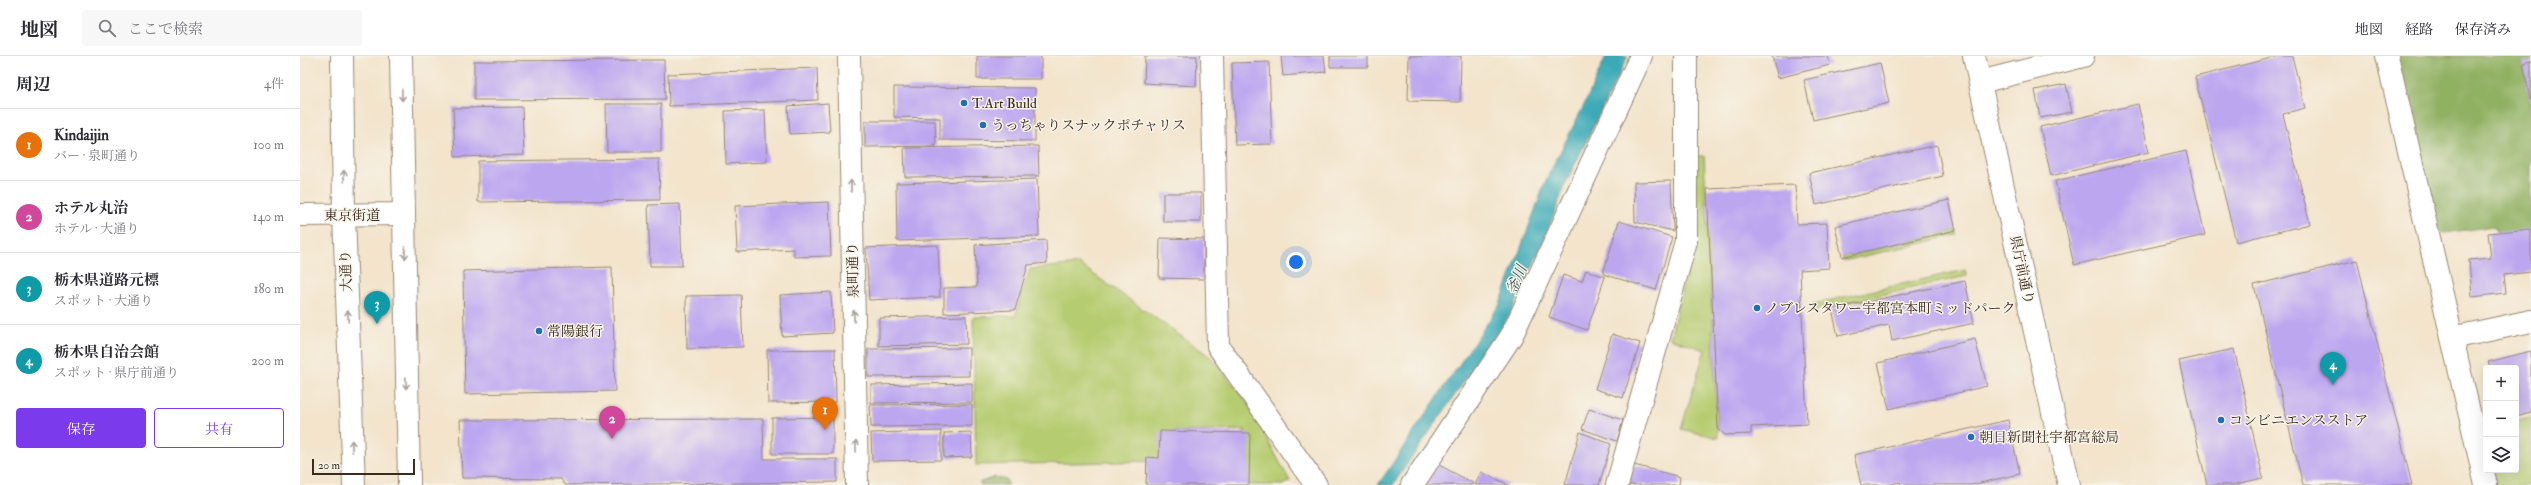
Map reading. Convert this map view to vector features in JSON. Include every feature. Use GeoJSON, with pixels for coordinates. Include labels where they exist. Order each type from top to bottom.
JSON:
{"type":"FeatureCollection","features":[{"type":"Feature","properties":{"kind":"main road","name":"大通り"},"geometry":{"type":"LineString","coordinates":[[342,56],[344,214],[354,485]]}},
{"type":"Feature","properties":{"kind":"main road"},"geometry":{"type":"LineString","coordinates":[[401,56],[409,485]]}},
{"type":"Feature","properties":{"kind":"main road","name":"泉町通り"},"geometry":{"type":"LineString","coordinates":[[848,56],[857,485]]}},
{"type":"Feature","properties":{"kind":"main road"},"geometry":{"type":"LineString","coordinates":[[1212,56],[1218,346],[1316,485]]}},
{"type":"Feature","properties":{"kind":"main road"},"geometry":{"type":"LineString","coordinates":[[1412,485],[1512,335],[1641,56]]}},
{"type":"Feature","properties":{"kind":"main road"},"geometry":{"type":"LineString","coordinates":[[1617,485],[1686,241],[1686,56]]}},
{"type":"Feature","properties":{"kind":"main road","name":"県庁前通り"},"geometry":{"type":"LineString","coordinates":[[1974,56],[2069,485]]}},
{"type":"Feature","properties":{"kind":"main road"},"geometry":{"type":"LineString","coordinates":[[1980,82],[2083,56]]}},
{"type":"Feature","properties":{"kind":"main road"},"geometry":{"type":"LineString","coordinates":[[2387,56],[2486,485]]}},
{"type":"Feature","properties":{"kind":"main road","name":"東京街道"},"geometry":{"type":"LineString","coordinates":[[300,215],[404,214]]}},
{"type":"Feature","properties":{"kind":"main road"},"geometry":{"type":"LineString","coordinates":[[2452,338],[2531,322]]}},
{"type":"Feature","properties":{"kind":"green space"},"geometry":{"type":"Polygon","coordinates":[[[2395,56],[2531,56],[2531,238],[2502,240],[2494,226],[2438,234],[2395,56]]]}},
{"type":"Feature","properties":{"kind":"green space"},"geometry":{"type":"Polygon","coordinates":[[[1695,156],[1704,156],[1718,438],[1681,429],[1705,350],[1670,338],[1695,237],[1695,156]]]}},
{"type":"Feature","properties":{"kind":"green space"},"geometry":{"type":"Polygon","coordinates":[[[1956,230],[1957,235],[1843,261],[1842,257],[1956,230]]]}},
{"type":"Feature","properties":{"kind":"green space"},"geometry":{"type":"Polygon","coordinates":[[[1079,264],[1212,358],[1246,401],[1290,481],[1283,485],[1246,485],[1245,430],[1163,432],[1163,461],[976,465],[973,317],[1015,316],[1030,269],[1079,264]]]}},
{"type":"Feature","properties":{"kind":"green space"},"geometry":{"type":"Polygon","coordinates":[[[1965,270],[1967,276],[1814,310],[1813,304],[1965,270]]]}},
{"type":"Feature","properties":{"kind":"green space"},"geometry":{"type":"Polygon","coordinates":[[[2531,418],[2531,485],[2496,485],[2494,473],[2519,473],[2519,420],[2531,418]]]}},
{"type":"Feature","properties":{"kind":"green space"},"geometry":{"type":"Polygon","coordinates":[[[995,477],[1007,480],[1008,485],[980,485],[980,482],[995,477]]]}},
{"type":"Feature","properties":{"kind":"water","name":"釜川"},"geometry":{"type":"Polygon","coordinates":[[[1606,56],[1628,56],[1566,183],[1541,248],[1510,315],[1393,485],[1378,485],[1500,304],[1546,180],[1584,105],[1606,56]]]}},
{"type":"Feature","properties":{"kind":"building"},"geometry":{"type":"Polygon","coordinates":[[[977,56],[1041,56],[1041,79],[977,79],[977,56]]]}},
{"type":"Feature","properties":{"kind":"building"},"geometry":{"type":"Polygon","coordinates":[[[1145,56],[1197,56],[1196,86],[1144,83],[1145,56]]]}},
{"type":"Feature","properties":{"kind":"building"},"geometry":{"type":"Polygon","coordinates":[[[1281,56],[1324,56],[1326,72],[1283,76],[1281,56]]]}},
{"type":"Feature","properties":{"kind":"building"},"geometry":{"type":"Polygon","coordinates":[[[1330,56],[1368,56],[1368,67],[1330,67],[1330,56]]]}},
{"type":"Feature","properties":{"kind":"building"},"geometry":{"type":"Polygon","coordinates":[[[1409,56],[1461,56],[1460,102],[1408,101],[1409,56]]]}},
{"type":"Feature","properties":{"kind":"building"},"geometry":{"type":"Polygon","coordinates":[[[1772,56],[1828,56],[1830,65],[1778,78],[1772,56]]]}},
{"type":"Feature","properties":{"kind":"building"},"geometry":{"type":"Polygon","coordinates":[[[2279,56],[2292,56],[2305,108],[2283,114],[2310,224],[2236,242],[2195,77],[2279,56]]]}},
{"type":"Feature","properties":{"kind":"building"},"geometry":{"type":"Polygon","coordinates":[[[664,60],[665,99],[474,100],[474,61],[664,60]]]}},
{"type":"Feature","properties":{"kind":"building"},"geometry":{"type":"Polygon","coordinates":[[[2531,61],[2531,100],[2530,100],[2523,63],[2531,61]]]}},
{"type":"Feature","properties":{"kind":"building"},"geometry":{"type":"Polygon","coordinates":[[[1269,62],[1272,144],[1235,145],[1232,63],[1269,62]]]}},
{"type":"Feature","properties":{"kind":"building"},"geometry":{"type":"Polygon","coordinates":[[[1880,63],[1889,103],[1813,120],[1804,80],[1880,63]]]}},
{"type":"Feature","properties":{"kind":"building"},"geometry":{"type":"Polygon","coordinates":[[[817,68],[818,100],[669,106],[668,74],[817,68]]]}},
{"type":"Feature","properties":{"kind":"building"},"geometry":{"type":"Polygon","coordinates":[[[2066,84],[2072,112],[2040,118],[2035,90],[2066,84]]]}},
{"type":"Feature","properties":{"kind":"building","name":"T.Art Build"},"geometry":{"type":"Polygon","coordinates":[[[894,87],[1035,88],[1035,141],[940,140],[940,118],[894,117],[894,87]]]}},
{"type":"Feature","properties":{"kind":"building"},"geometry":{"type":"Polygon","coordinates":[[[828,103],[830,132],[790,134],[788,106],[828,103]]]}},
{"type":"Feature","properties":{"kind":"building"},"geometry":{"type":"Polygon","coordinates":[[[606,104],[661,104],[661,152],[607,152],[606,104]]]}},
{"type":"Feature","properties":{"kind":"building"},"geometry":{"type":"Polygon","coordinates":[[[2138,104],[2149,152],[2051,176],[2040,127],[2138,104]]]}},
{"type":"Feature","properties":{"kind":"building"},"geometry":{"type":"Polygon","coordinates":[[[522,107],[524,155],[455,157],[453,108],[522,107]]]}},
{"type":"Feature","properties":{"kind":"building"},"geometry":{"type":"Polygon","coordinates":[[[765,110],[767,162],[726,164],[725,111],[765,110]]]}},
{"type":"Feature","properties":{"kind":"building"},"geometry":{"type":"Polygon","coordinates":[[[865,121],[935,121],[936,146],[865,147],[865,121]]]}},
{"type":"Feature","properties":{"kind":"building"},"geometry":{"type":"Polygon","coordinates":[[[1937,145],[1943,176],[1816,205],[1809,173],[1937,145]]]}},
{"type":"Feature","properties":{"kind":"building"},"geometry":{"type":"Polygon","coordinates":[[[1038,146],[1039,176],[905,177],[904,148],[1038,146]]]}},
{"type":"Feature","properties":{"kind":"building"},"geometry":{"type":"Polygon","coordinates":[[[2186,151],[2205,235],[2074,265],[2055,181],[2186,151]]]}},
{"type":"Feature","properties":{"kind":"building"},"geometry":{"type":"Polygon","coordinates":[[[659,159],[660,200],[478,202],[478,161],[659,159]]]}},
{"type":"Feature","properties":{"kind":"building"},"geometry":{"type":"Polygon","coordinates":[[[1037,179],[1039,236],[897,241],[896,183],[1037,179]]]}},
{"type":"Feature","properties":{"kind":"building"},"geometry":{"type":"Polygon","coordinates":[[[1671,181],[1673,231],[1635,222],[1634,182],[1671,181]]]}},
{"type":"Feature","properties":{"kind":"building","name":"ノブレスタワー宇都宮本町ミッドパーク"},"geometry":{"type":"Polygon","coordinates":[[[1795,185],[1797,224],[1827,223],[1829,268],[1800,270],[1807,424],[1751,427],[1751,434],[1725,435],[1718,429],[1707,189],[1795,185]]]}},
{"type":"Feature","properties":{"kind":"building"},"geometry":{"type":"Polygon","coordinates":[[[1163,193],[1201,193],[1201,222],[1163,222],[1163,193]]]}},
{"type":"Feature","properties":{"kind":"building"},"geometry":{"type":"Polygon","coordinates":[[[1949,200],[1956,230],[1842,257],[1835,226],[1949,200]]]}},
{"type":"Feature","properties":{"kind":"building"},"geometry":{"type":"Polygon","coordinates":[[[829,202],[831,256],[794,257],[794,249],[737,252],[735,206],[829,202]]]}},
{"type":"Feature","properties":{"kind":"building"},"geometry":{"type":"Polygon","coordinates":[[[680,204],[682,266],[650,266],[648,205],[680,204]]]}},
{"type":"Feature","properties":{"kind":"building"},"geometry":{"type":"Polygon","coordinates":[[[1619,221],[1672,237],[1656,290],[1603,274],[1619,221]]]}},
{"type":"Feature","properties":{"kind":"building"},"geometry":{"type":"Polygon","coordinates":[[[2531,229],[2531,272],[2504,275],[2506,293],[2472,297],[2469,260],[2491,258],[2488,233],[2531,229]]]}},
{"type":"Feature","properties":{"kind":"building"},"geometry":{"type":"Polygon","coordinates":[[[1160,238],[1204,239],[1204,279],[1159,278],[1160,238]]]}},
{"type":"Feature","properties":{"kind":"building"},"geometry":{"type":"Polygon","coordinates":[[[1046,240],[1047,263],[1028,265],[1015,310],[944,313],[944,288],[977,287],[975,245],[1046,240]]]}},
{"type":"Feature","properties":{"kind":"building"},"geometry":{"type":"Polygon","coordinates":[[[938,245],[940,297],[869,300],[866,248],[938,245]]]}},
{"type":"Feature","properties":{"kind":"building"},"geometry":{"type":"Polygon","coordinates":[[[2357,260],[2412,485],[2303,485],[2254,285],[2357,260]]]}},
{"type":"Feature","properties":{"kind":"building","name":"常陽銀行"},"geometry":{"type":"Polygon","coordinates":[[[612,267],[615,391],[465,394],[463,271],[612,267]]]}},
{"type":"Feature","properties":{"kind":"building"},"geometry":{"type":"Polygon","coordinates":[[[1586,270],[1605,277],[1587,330],[1549,317],[1563,275],[1582,281],[1586,270]]]}},
{"type":"Feature","properties":{"kind":"building"},"geometry":{"type":"Polygon","coordinates":[[[1965,281],[1974,323],[1892,341],[1889,325],[1838,336],[1832,309],[1965,281]]]}},
{"type":"Feature","properties":{"kind":"building"},"geometry":{"type":"Polygon","coordinates":[[[831,292],[833,333],[782,336],[780,295],[831,292]]]}},
{"type":"Feature","properties":{"kind":"building"},"geometry":{"type":"Polygon","coordinates":[[[741,295],[743,347],[687,349],[686,296],[741,295]]]}},
{"type":"Feature","properties":{"kind":"building"},"geometry":{"type":"Polygon","coordinates":[[[966,316],[967,344],[879,346],[879,318],[966,316]]]}},
{"type":"Feature","properties":{"kind":"building"},"geometry":{"type":"Polygon","coordinates":[[[1612,334],[1640,343],[1623,398],[1595,389],[1612,334]]]}},
{"type":"Feature","properties":{"kind":"building"},"geometry":{"type":"Polygon","coordinates":[[[1975,339],[1987,386],[1889,409],[1878,363],[1975,339]]]}},
{"type":"Feature","properties":{"kind":"building"},"geometry":{"type":"Polygon","coordinates":[[[969,348],[969,376],[868,377],[868,349],[969,348]]]}},
{"type":"Feature","properties":{"kind":"building"},"geometry":{"type":"Polygon","coordinates":[[[835,349],[836,402],[768,403],[767,350],[835,349]]]}},
{"type":"Feature","properties":{"kind":"building","name":"コンビニエンスストア"},"geometry":{"type":"Polygon","coordinates":[[[2234,349],[2263,478],[2232,485],[2207,485],[2179,361],[2234,349]]]}},
{"type":"Feature","properties":{"kind":"building"},"geometry":{"type":"Polygon","coordinates":[[[2531,351],[2531,412],[2519,415],[2519,365],[2489,365],[2488,362],[2531,351]]]}},
{"type":"Feature","properties":{"kind":"building"},"geometry":{"type":"Polygon","coordinates":[[[972,383],[972,402],[871,403],[871,385],[972,383]]]}},
{"type":"Feature","properties":{"kind":"building"},"geometry":{"type":"Polygon","coordinates":[[[972,404],[972,426],[871,427],[870,405],[972,404]]]}},
{"type":"Feature","properties":{"kind":"building"},"geometry":{"type":"Polygon","coordinates":[[[1589,409],[1623,420],[1617,441],[1582,429],[1589,409]]]}},
{"type":"Feature","properties":{"kind":"building"},"geometry":{"type":"Polygon","coordinates":[[[833,417],[833,454],[772,454],[772,418],[833,417]]]}},
{"type":"Feature","properties":{"kind":"building"},"geometry":{"type":"Polygon","coordinates":[[[763,419],[764,459],[837,459],[837,482],[565,485],[561,479],[462,478],[460,420],[763,419]]]}},
{"type":"Feature","properties":{"kind":"building","name":"朝日新聞社宇都宮総局"},"geometry":{"type":"Polygon","coordinates":[[[2008,420],[2020,474],[1971,485],[1901,485],[1900,482],[1887,485],[1861,485],[1854,455],[2008,420]]]}},
{"type":"Feature","properties":{"kind":"building"},"geometry":{"type":"Polygon","coordinates":[[[941,431],[941,460],[872,461],[871,433],[941,431]]]}},
{"type":"Feature","properties":{"kind":"building"},"geometry":{"type":"Polygon","coordinates":[[[1160,431],[1250,433],[1249,485],[1146,485],[1147,457],[1159,458],[1160,431]]]}},
{"type":"Feature","properties":{"kind":"building"},"geometry":{"type":"Polygon","coordinates":[[[971,432],[972,457],[944,458],[944,433],[971,432]]]}},
{"type":"Feature","properties":{"kind":"building"},"geometry":{"type":"Polygon","coordinates":[[[1580,432],[1611,444],[1599,485],[1565,485],[1580,432]]]}},
{"type":"Feature","properties":{"kind":"building"},"geometry":{"type":"Polygon","coordinates":[[[1437,464],[1473,483],[1472,485],[1425,485],[1437,464]]]}},
{"type":"Feature","properties":{"kind":"building"},"geometry":{"type":"Polygon","coordinates":[[[1634,465],[1680,477],[1679,485],[1629,485],[1634,465]]]}},
{"type":"Feature","properties":{"kind":"building"},"geometry":{"type":"Polygon","coordinates":[[[1481,472],[1509,485],[1475,485],[1481,472]]]}},
{"type":"Feature","properties":{"kind":"place","name":"T.Art Build"},"geometry":{"type":"Point","coordinates":[964,103]}},
{"type":"Feature","properties":{"kind":"place","name":"うっちゃりスナックポチャリス"},"geometry":{"type":"Point","coordinates":[983,125]}},
{"type":"Feature","properties":{"kind":"place","name":"ノブレスタワー宇都宮本町ミッドパーク"},"geometry":{"type":"Point","coordinates":[1757,308]}},
{"type":"Feature","properties":{"kind":"place","name":"栃木県道路元標"},"geometry":{"type":"Point","coordinates":[377,324]}},
{"type":"Feature","properties":{"kind":"place","name":"常陽銀行"},"geometry":{"type":"Point","coordinates":[539,331]}},
{"type":"Feature","properties":{"kind":"place","name":"栃木県自治会館"},"geometry":{"type":"Point","coordinates":[2333,385]}},
{"type":"Feature","properties":{"kind":"place","name":"コンビニエンスストア"},"geometry":{"type":"Point","coordinates":[2221,420]}},
{"type":"Feature","properties":{"kind":"place","name":"Kindaijin"},"geometry":{"type":"Point","coordinates":[825,430]}},
{"type":"Feature","properties":{"kind":"place","name":"朝日新聞社宇都宮総局"},"geometry":{"type":"Point","coordinates":[1971,437]}},
{"type":"Feature","properties":{"kind":"place","name":"ホテル丸治"},"geometry":{"type":"Point","coordinates":[612,439]}}]}
